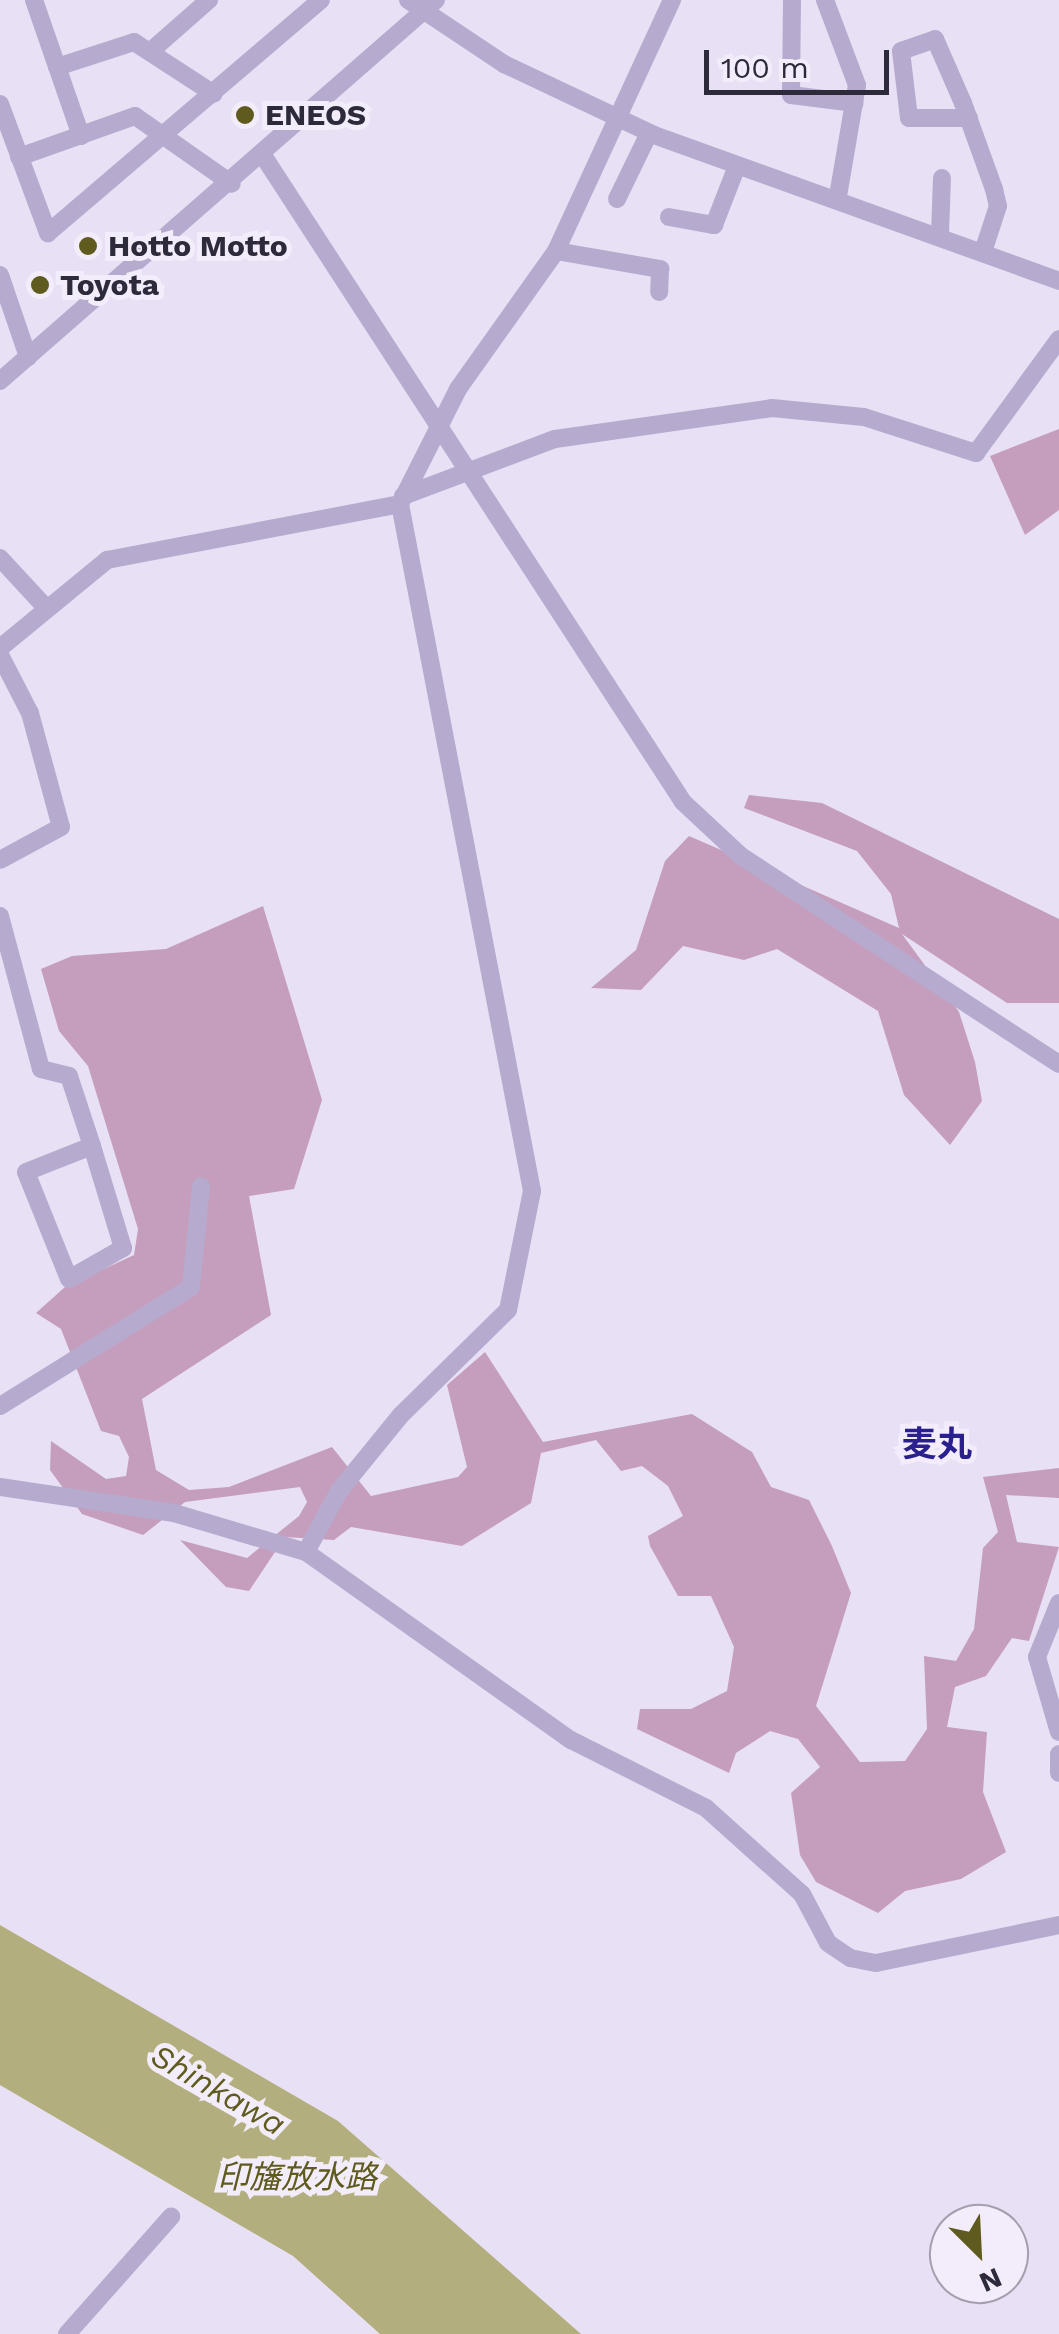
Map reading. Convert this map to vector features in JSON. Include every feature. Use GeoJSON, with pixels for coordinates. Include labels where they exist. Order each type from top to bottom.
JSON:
{"type":"FeatureCollection","features":[{"type":"Feature","properties":{"kind":"street"},"geometry":{"type":"LineString","coordinates":[[34,0],[81,136]]}},
{"type":"Feature","properties":{"kind":"street"},"geometry":{"type":"LineString","coordinates":[[0,104],[48,233],[166,137],[321,0]]}},
{"type":"Feature","properties":{"kind":"street"},"geometry":{"type":"LineString","coordinates":[[408,0],[430,6],[618,119],[650,133],[737,166],[838,196],[1059,282]]}},
{"type":"Feature","properties":{"kind":"street"},"geometry":{"type":"LineString","coordinates":[[306,1552],[339,1491],[389,1430],[508,1310],[532,1191],[402,500],[440,426],[556,252],[672,0]]}},
{"type":"Feature","properties":{"kind":"street"},"geometry":{"type":"LineString","coordinates":[[792,0],[791,95],[854,103]]}},
{"type":"Feature","properties":{"kind":"street"},"geometry":{"type":"LineString","coordinates":[[826,0],[854,77],[854,103],[838,196]]}},
{"type":"Feature","properties":{"kind":"street"},"geometry":{"type":"LineString","coordinates":[[152,50],[199,3]]}},
{"type":"Feature","properties":{"kind":"street"},"geometry":{"type":"LineString","coordinates":[[0,381],[232,184],[430,6]]}},
{"type":"Feature","properties":{"kind":"street"},"geometry":{"type":"LineString","coordinates":[[969,118],[909,118],[901,51],[935,39],[969,118],[998,206],[984,252]]}},
{"type":"Feature","properties":{"kind":"street"},"geometry":{"type":"LineString","coordinates":[[57,67],[124,42],[152,50],[214,94]]}},
{"type":"Feature","properties":{"kind":"street"},"geometry":{"type":"LineString","coordinates":[[19,157],[135,116],[232,184]]}},
{"type":"Feature","properties":{"kind":"street"},"geometry":{"type":"LineString","coordinates":[[618,199],[650,133]]}},
{"type":"Feature","properties":{"kind":"street"},"geometry":{"type":"LineString","coordinates":[[264,156],[440,426],[654,767],[712,832],[1059,1064]]}},
{"type":"Feature","properties":{"kind":"street"},"geometry":{"type":"LineString","coordinates":[[669,217],[714,225],[737,166]]}},
{"type":"Feature","properties":{"kind":"street"},"geometry":{"type":"LineString","coordinates":[[940,234],[942,178]]}},
{"type":"Feature","properties":{"kind":"street"},"geometry":{"type":"LineString","coordinates":[[556,252],[660,269],[659,292]]}},
{"type":"Feature","properties":{"kind":"street"},"geometry":{"type":"LineString","coordinates":[[0,275],[28,357]]}},
{"type":"Feature","properties":{"kind":"street"},"geometry":{"type":"LineString","coordinates":[[0,860],[60,826],[30,713],[0,651],[107,560],[402,500],[555,439],[772,408],[864,417],[976,453],[1059,339]]}},
{"type":"Feature","properties":{"kind":"street"},"geometry":{"type":"LineString","coordinates":[[0,558],[47,608]]}},
{"type":"Feature","properties":{"kind":"street"},"geometry":{"type":"LineString","coordinates":[[0,916],[4,943],[41,1069],[70,1076],[92,1146],[123,1248],[70,1279],[26,1172],[92,1146]]}},
{"type":"Feature","properties":{"kind":"street"},"geometry":{"type":"LineString","coordinates":[[0,1406],[190,1287],[201,1186]]}},
{"type":"Feature","properties":{"kind":"street"},"geometry":{"type":"LineString","coordinates":[[0,1487],[174,1514],[306,1552],[571,1740],[706,1808],[802,1894],[834,1950],[876,1962],[1059,1925]]}},
{"type":"Feature","properties":{"kind":"street"},"geometry":{"type":"LineString","coordinates":[[1059,1604],[1037,1657],[1059,1732]]}},
{"type":"Feature","properties":{"kind":"street"},"geometry":{"type":"LineString","coordinates":[[1059,1754],[1059,1774]]}},
{"type":"Feature","properties":{"kind":"street"},"geometry":{"type":"LineString","coordinates":[[67,2334],[171,2218]]}},
{"type":"Feature","properties":{"kind":"shaded area"},"geometry":{"type":"Polygon","coordinates":[[[1059,429],[1059,510],[1025,535],[990,456],[1059,429]]]}},
{"type":"Feature","properties":{"kind":"shaded area"},"geometry":{"type":"Polygon","coordinates":[[[749,795],[822,803],[1059,919],[1059,1003],[1007,1003],[902,934],[959,1012],[975,1062],[982,1101],[950,1145],[904,1095],[878,1011],[777,949],[744,960],[683,946],[641,990],[591,988],[636,950],[665,861],[689,836],[899,928],[891,894],[857,851],[744,808],[749,795]]]}},
{"type":"Feature","properties":{"kind":"shaded area"},"geometry":{"type":"Polygon","coordinates":[[[263,906],[322,1100],[294,1189],[249,1196],[271,1315],[142,1399],[156,1470],[189,1490],[229,1487],[332,1447],[371,1496],[458,1477],[467,1467],[447,1385],[485,1352],[543,1442],[692,1414],[752,1452],[771,1487],[809,1500],[832,1546],[851,1593],[816,1706],[860,1762],[905,1761],[927,1729],[924,1656],[956,1661],[974,1629],[983,1548],[998,1532],[983,1477],[1059,1468],[1059,1498],[1006,1495],[1017,1542],[1059,1547],[1029,1641],[1012,1638],[986,1676],[955,1687],[947,1727],[987,1732],[983,1792],[1006,1852],[961,1879],[905,1891],[878,1913],[816,1882],[800,1855],[791,1793],[820,1767],[798,1739],[770,1731],[736,1753],[729,1773],[637,1729],[640,1709],[691,1709],[727,1691],[734,1647],[711,1596],[678,1596],[650,1546],[648,1536],[683,1516],[668,1486],[642,1466],[621,1471],[596,1440],[541,1453],[531,1503],[462,1546],[351,1527],[334,1540],[285,1537],[249,1591],[226,1587],[180,1540],[247,1558],[299,1516],[307,1502],[300,1487],[185,1502],[143,1535],[82,1514],[50,1470],[51,1441],[106,1479],[126,1476],[129,1457],[119,1436],[101,1431],[61,1329],[36,1313],[65,1287],[134,1255],[138,1229],[88,1066],[59,1031],[41,969],[72,956],[166,949],[263,906]]]}},
{"type":"Feature","properties":{"kind":"water","name":"印旛放水路"},"geometry":{"type":"Polygon","coordinates":[[[0,1925],[338,2121],[581,2334],[380,2334],[293,2256],[0,2085],[0,1925]]]}},
{"type":"Feature","properties":{"kind":"place","name":"ENEOS"},"geometry":{"type":"Point","coordinates":[245,115]}},
{"type":"Feature","properties":{"kind":"place","name":"Hotto Motto"},"geometry":{"type":"Point","coordinates":[88,246]}},
{"type":"Feature","properties":{"kind":"place","name":"Toyota"},"geometry":{"type":"Point","coordinates":[40,285]}},
{"type":"Feature","properties":{"kind":"district","name":"麦丸"},"geometry":{"type":"Point","coordinates":[937,1444]}},
{"type":"Feature","properties":{"kind":"water label","name":"Shinkawa"},"geometry":{"type":"Point","coordinates":[218,2090]}}]}
